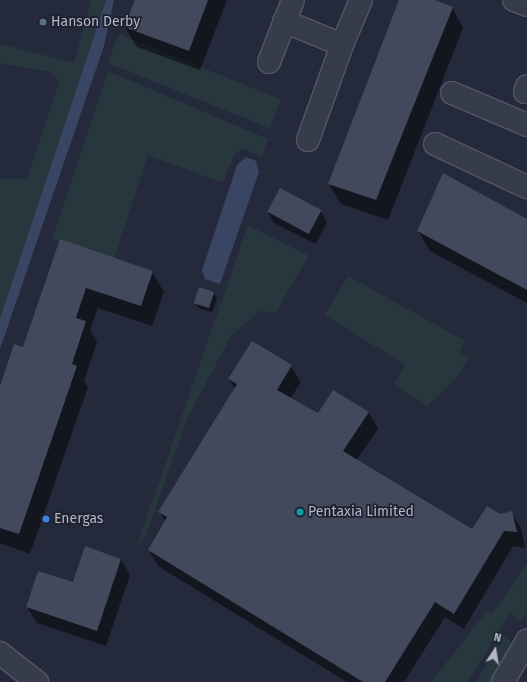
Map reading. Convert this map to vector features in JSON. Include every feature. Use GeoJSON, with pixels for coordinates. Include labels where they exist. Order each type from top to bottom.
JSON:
{"type":"FeatureCollection","features":[{"type":"Feature","properties":{"kind":"street"},"geometry":{"type":"LineString","coordinates":[[268,62],[292,0]]}},
{"type":"Feature","properties":{"kind":"street"},"geometry":{"type":"LineString","coordinates":[[308,140],[342,45],[361,0]]}},
{"type":"Feature","properties":{"kind":"street"},"geometry":{"type":"LineString","coordinates":[[514,0],[527,5]]}},
{"type":"Feature","properties":{"kind":"street"},"geometry":{"type":"LineString","coordinates":[[284,21],[342,45]]}},
{"type":"Feature","properties":{"kind":"street"},"geometry":{"type":"LineString","coordinates":[[452,93],[527,126]]}},
{"type":"Feature","properties":{"kind":"street"},"geometry":{"type":"LineString","coordinates":[[435,144],[527,187]]}},
{"type":"Feature","properties":{"kind":"street"},"geometry":{"type":"LineString","coordinates":[[503,682],[527,642]]}},
{"type":"Feature","properties":{"kind":"street"},"geometry":{"type":"LineString","coordinates":[[0,653],[37,682]]}},
{"type":"Feature","properties":{"kind":"shaded area"},"geometry":{"type":"Polygon","coordinates":[[[91,0],[106,0],[0,318],[0,178],[27,179],[59,82],[51,72],[0,63],[0,44],[74,63],[91,0]]]}},
{"type":"Feature","properties":{"kind":"shaded area"},"geometry":{"type":"Polygon","coordinates":[[[119,34],[281,100],[270,128],[107,63],[119,34]]]}},
{"type":"Feature","properties":{"kind":"shaded area"},"geometry":{"type":"Polygon","coordinates":[[[108,71],[268,139],[262,157],[245,149],[235,153],[223,183],[148,155],[114,258],[52,239],[108,71]]]}},
{"type":"Feature","properties":{"kind":"shaded area"},"geometry":{"type":"Polygon","coordinates":[[[248,225],[309,256],[276,312],[259,311],[231,336],[187,419],[146,536],[136,548],[248,225]]]}},
{"type":"Feature","properties":{"kind":"shaded area"},"geometry":{"type":"Polygon","coordinates":[[[348,276],[465,341],[459,352],[470,357],[457,377],[427,406],[394,384],[406,365],[324,315],[348,276]]]}},
{"type":"Feature","properties":{"kind":"shaded area"},"geometry":{"type":"Polygon","coordinates":[[[527,563],[527,613],[520,621],[510,613],[468,682],[431,682],[487,611],[492,614],[527,563]]]}},
{"type":"Feature","properties":{"kind":"shaded area"},"geometry":{"type":"Polygon","coordinates":[[[504,635],[511,642],[510,651],[492,682],[476,682],[504,635]]]}},
{"type":"Feature","properties":{"kind":"water"},"geometry":{"type":"Polygon","coordinates":[[[106,0],[114,0],[104,46],[0,349],[0,318],[106,0]]]}},
{"type":"Feature","properties":{"kind":"water"},"geometry":{"type":"Polygon","coordinates":[[[246,157],[256,161],[259,172],[220,284],[205,279],[202,270],[237,165],[246,157]]]}},
{"type":"Feature","properties":{"kind":"building"},"geometry":{"type":"Polygon","coordinates":[[[135,0],[208,0],[189,51],[124,27],[135,0]]]}},
{"type":"Feature","properties":{"kind":"building"},"geometry":{"type":"Polygon","coordinates":[[[399,0],[435,0],[453,7],[376,200],[328,184],[399,0]]]}},
{"type":"Feature","properties":{"kind":"building"},"geometry":{"type":"Polygon","coordinates":[[[443,173],[527,219],[527,290],[417,231],[443,173]]]}},
{"type":"Feature","properties":{"kind":"building"},"geometry":{"type":"Polygon","coordinates":[[[280,188],[321,210],[309,234],[267,212],[280,188]]]}},
{"type":"Feature","properties":{"kind":"building"},"geometry":{"type":"Polygon","coordinates":[[[60,239],[153,271],[141,306],[86,288],[76,318],[86,321],[72,364],[77,366],[19,534],[0,528],[0,386],[14,344],[23,347],[60,239]]]}},
{"type":"Feature","properties":{"kind":"building"},"geometry":{"type":"Polygon","coordinates":[[[199,287],[214,292],[209,308],[194,303],[199,287]]]}},
{"type":"Feature","properties":{"kind":"building","name":"Pentaxia Limited"},"geometry":{"type":"Polygon","coordinates":[[[252,341],[292,365],[277,390],[318,413],[333,390],[369,412],[343,451],[472,529],[487,506],[500,514],[512,511],[517,532],[504,531],[454,614],[435,602],[385,682],[363,682],[148,550],[167,517],[158,512],[237,384],[228,379],[252,341]]]}},
{"type":"Feature","properties":{"kind":"building"},"geometry":{"type":"Polygon","coordinates":[[[85,546],[121,559],[97,631],[26,607],[38,571],[73,582],[85,546]]]}},
{"type":"Feature","properties":{"kind":"place","name":"Hanson Derby"},"geometry":{"type":"Point","coordinates":[43,22]}},
{"type":"Feature","properties":{"kind":"place","name":"Pentaxia Limited"},"geometry":{"type":"Point","coordinates":[300,512]}},
{"type":"Feature","properties":{"kind":"place","name":"Energas"},"geometry":{"type":"Point","coordinates":[46,519]}}]}
